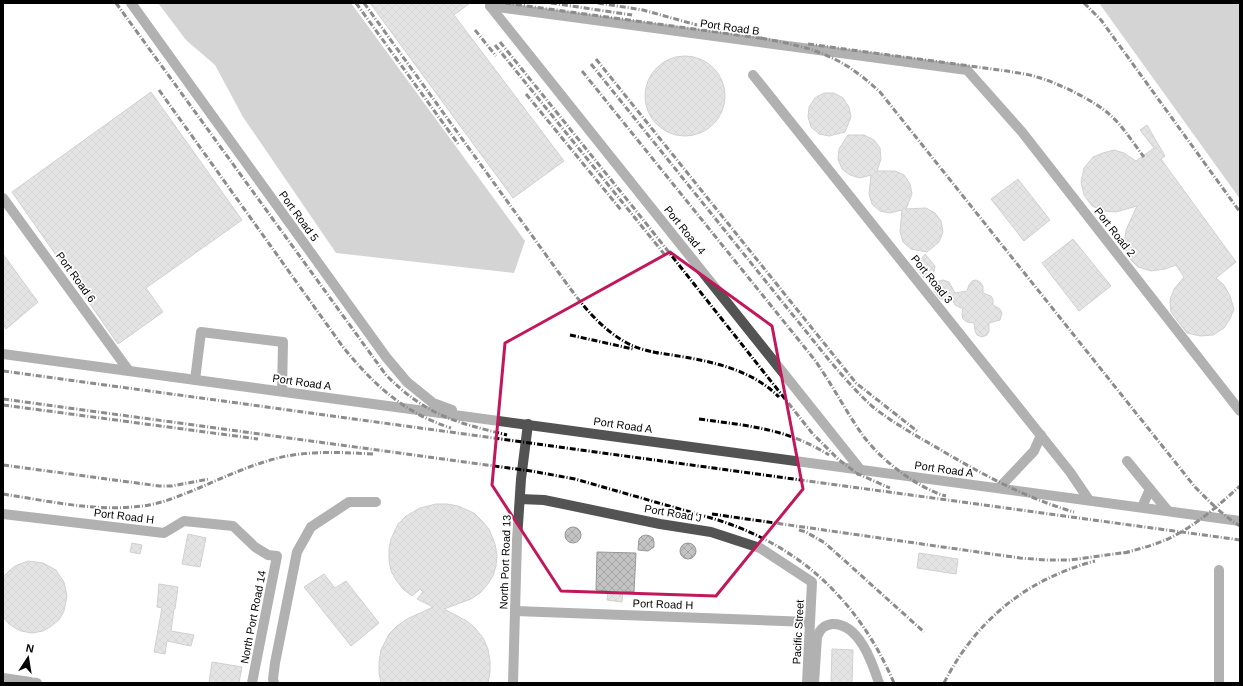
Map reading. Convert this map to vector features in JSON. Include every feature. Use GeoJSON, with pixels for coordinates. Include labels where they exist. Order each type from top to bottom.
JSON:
{"type":"FeatureCollection","features":[{"type":"Feature","properties":{"kind":"street","name":"Port Road 5"},"geometry":{"type":"LineString","coordinates":[[130,3],[390,362],[407,382],[433,403],[471,417]]}},
{"type":"Feature","properties":{"kind":"street","name":"Port Road B"},"geometry":{"type":"LineString","coordinates":[[490,6],[967,70]]}},
{"type":"Feature","properties":{"kind":"street","name":"Port Road 4"},"geometry":{"type":"LineString","coordinates":[[490,6],[860,469]]}},
{"type":"Feature","properties":{"kind":"street","name":"Port Road 2"},"geometry":{"type":"LineString","coordinates":[[967,70],[1022,132],[1240,411]]}},
{"type":"Feature","properties":{"kind":"street","name":"Port Road 3"},"geometry":{"type":"LineString","coordinates":[[753,75],[1041,435],[1070,472],[1089,500]]}},
{"type":"Feature","properties":{"kind":"street","name":"Port Road 6"},"geometry":{"type":"LineString","coordinates":[[3,198],[129,371]]}},
{"type":"Feature","properties":{"kind":"street"},"geometry":{"type":"LineString","coordinates":[[195,380],[201,332],[283,342],[282,391]]}},
{"type":"Feature","properties":{"kind":"street","name":"Port Road A"},"geometry":{"type":"LineString","coordinates":[[3,354],[1240,521]]}},
{"type":"Feature","properties":{"kind":"street","name":"North Port Road 13"},"geometry":{"type":"LineString","coordinates":[[513,683],[521,479],[528,424]]}},
{"type":"Feature","properties":{"kind":"street"},"geometry":{"type":"LineString","coordinates":[[998,488],[1034,451],[1041,435]]}},
{"type":"Feature","properties":{"kind":"street"},"geometry":{"type":"LineString","coordinates":[[1127,460],[1168,511]]}},
{"type":"Feature","properties":{"kind":"street"},"geometry":{"type":"LineString","coordinates":[[1142,508],[1150,489]]}},
{"type":"Feature","properties":{"kind":"street","name":"Port Road J"},"geometry":{"type":"LineString","coordinates":[[520,499],[544,500],[660,524],[711,532],[760,548],[812,582]]}},
{"type":"Feature","properties":{"kind":"street"},"geometry":{"type":"LineString","coordinates":[[274,683],[275,663],[297,552],[311,527],[349,502],[376,502]]}},
{"type":"Feature","properties":{"kind":"street","name":"Port Road H"},"geometry":{"type":"LineString","coordinates":[[3,514],[164,533],[184,521],[233,526],[254,547],[268,555],[277,556]]}},
{"type":"Feature","properties":{"kind":"street","name":"North Port Road 14"},"geometry":{"type":"LineString","coordinates":[[252,683],[277,556]]}},
{"type":"Feature","properties":{"kind":"street"},"geometry":{"type":"LineString","coordinates":[[1219,570],[1219,683]]}},
{"type":"Feature","properties":{"kind":"street","name":"Pacific Street"},"geometry":{"type":"LineString","coordinates":[[807,683],[812,582]]}},
{"type":"Feature","properties":{"kind":"street","name":"Port Road H"},"geometry":{"type":"LineString","coordinates":[[515,611],[810,622]]}},
{"type":"Feature","properties":{"kind":"street"},"geometry":{"type":"LineString","coordinates":[[814,683],[817,637],[819,630],[831,624],[846,627],[856,634],[873,664],[879,683]]}},
{"type":"Feature","properties":{"kind":"street"},"geometry":{"type":"LineString","coordinates":[[3,678],[37,683]]}},
{"type":"Feature","properties":{"kind":"highlighted area"},"geometry":{"type":"Polygon","coordinates":[[[670,252],[772,326],[803,489],[716,596],[561,591],[492,485],[505,343],[670,252]]]}},
{"type":"Feature","properties":{"kind":"shaded area"},"geometry":{"type":"Polygon","coordinates":[[[158,3],[351,3],[525,241],[514,273],[336,253],[243,117],[215,65],[186,40],[158,3]]]}},
{"type":"Feature","properties":{"kind":"shaded area"},"geometry":{"type":"Polygon","coordinates":[[[1099,3],[1240,3],[1240,199],[1099,3]]]}},
{"type":"Feature","properties":{"kind":"building"},"geometry":{"type":"Polygon","coordinates":[[[370,3],[470,3],[454,15],[564,161],[513,198],[370,3]]]}},
{"type":"Feature","properties":{"kind":"building"},"geometry":{"type":"Polygon","coordinates":[[[685,56],[700,59],[713,68],[722,81],[725,96],[722,111],[713,124],[700,133],[685,136],[670,133],[657,124],[648,111],[645,96],[648,81],[657,68],[670,59],[685,56]]]}},
{"type":"Feature","properties":{"kind":"building"},"geometry":{"type":"Polygon","coordinates":[[[151,92],[242,220],[146,288],[163,312],[118,344],[12,192],[151,92]]]}},
{"type":"Feature","properties":{"kind":"building"},"geometry":{"type":"Polygon","coordinates":[[[824,93],[834,93],[843,98],[849,107],[851,117],[845,132],[829,136],[819,134],[811,127],[808,117],[809,107],[815,98],[824,93]]]}},
{"type":"Feature","properties":{"kind":"building"},"geometry":{"type":"Polygon","coordinates":[[[1147,125],[1165,156],[1161,159],[1236,262],[1216,278],[1224,285],[1230,296],[1234,309],[1224,328],[1213,335],[1200,336],[1187,333],[1171,312],[1170,300],[1174,289],[1184,277],[1176,265],[1165,269],[1151,271],[1138,267],[1127,256],[1124,244],[1126,230],[1137,206],[1116,212],[1103,211],[1092,206],[1084,195],[1081,182],[1084,168],[1093,157],[1114,150],[1124,153],[1136,161],[1154,148],[1140,130],[1147,125]]]}},
{"type":"Feature","properties":{"kind":"building"},"geometry":{"type":"Polygon","coordinates":[[[848,135],[864,135],[874,140],[880,148],[881,159],[877,171],[895,171],[904,175],[910,184],[912,194],[906,209],[926,208],[935,213],[941,221],[943,232],[939,242],[927,252],[911,249],[903,242],[900,232],[902,210],[890,213],[880,211],[872,204],[869,194],[871,175],[860,178],[850,175],[842,169],[838,159],[839,149],[848,135]]]}},
{"type":"Feature","properties":{"kind":"building"},"geometry":{"type":"Polygon","coordinates":[[[1018,179],[1050,220],[1024,241],[991,199],[1018,179]]]}},
{"type":"Feature","properties":{"kind":"building"},"geometry":{"type":"Polygon","coordinates":[[[1073,239],[1111,286],[1079,311],[1042,263],[1073,239]]]}},
{"type":"Feature","properties":{"kind":"building"},"geometry":{"type":"Polygon","coordinates":[[[3,254],[38,302],[6,329],[3,324],[3,254]]]}},
{"type":"Feature","properties":{"kind":"building"},"geometry":{"type":"Polygon","coordinates":[[[925,254],[935,266],[933,278],[924,278],[916,268],[917,264],[925,254]]]}},
{"type":"Feature","properties":{"kind":"building"},"geometry":{"type":"Polygon","coordinates":[[[943,280],[949,282],[955,293],[967,291],[972,281],[976,280],[980,282],[983,286],[983,293],[991,296],[993,305],[1000,309],[1002,313],[1000,320],[989,323],[989,331],[987,335],[982,337],[977,335],[974,323],[967,322],[963,319],[963,309],[955,305],[952,299],[940,299],[934,291],[936,282],[943,280]]]}},
{"type":"Feature","properties":{"kind":"building"},"geometry":{"type":"Polygon","coordinates":[[[436,504],[458,506],[474,513],[489,529],[495,544],[497,555],[496,566],[493,576],[487,585],[480,593],[471,599],[444,609],[467,621],[483,638],[488,649],[490,661],[488,683],[381,683],[379,662],[381,650],[389,634],[407,619],[433,607],[417,599],[423,592],[420,589],[412,596],[403,589],[396,580],[391,571],[389,560],[391,539],[398,524],[406,516],[420,508],[436,504]]]}},
{"type":"Feature","properties":{"kind":"building"},"geometry":{"type":"Polygon","coordinates":[[[570,527],[576,527],[581,532],[579,541],[576,543],[570,543],[565,538],[565,532],[570,527]]]}},
{"type":"Feature","properties":{"kind":"building"},"geometry":{"type":"Polygon","coordinates":[[[188,534],[206,538],[200,567],[182,564],[188,534]]]}},
{"type":"Feature","properties":{"kind":"building"},"geometry":{"type":"Polygon","coordinates":[[[646,535],[653,538],[654,547],[648,551],[638,550],[639,539],[646,535]]]}},
{"type":"Feature","properties":{"kind":"building"},"geometry":{"type":"Polygon","coordinates":[[[132,543],[142,545],[140,554],[130,552],[132,543]]]}},
{"type":"Feature","properties":{"kind":"building"},"geometry":{"type":"Polygon","coordinates":[[[685,543],[691,543],[696,548],[694,557],[691,559],[685,559],[680,554],[680,548],[685,543]]]}},
{"type":"Feature","properties":{"kind":"building"},"geometry":{"type":"Polygon","coordinates":[[[597,552],[636,553],[634,592],[623,591],[622,602],[607,600],[608,591],[596,590],[597,552]]]}},
{"type":"Feature","properties":{"kind":"building"},"geometry":{"type":"Polygon","coordinates":[[[919,553],[958,559],[956,574],[917,568],[919,553]]]}},
{"type":"Feature","properties":{"kind":"building"},"geometry":{"type":"Polygon","coordinates":[[[28,561],[43,563],[56,570],[64,582],[67,596],[64,611],[59,620],[43,631],[32,633],[15,628],[3,617],[3,577],[15,566],[28,561]]]}},
{"type":"Feature","properties":{"kind":"building"},"geometry":{"type":"Polygon","coordinates":[[[324,574],[335,588],[346,581],[379,623],[351,646],[304,587],[324,574]]]}},
{"type":"Feature","properties":{"kind":"building"},"geometry":{"type":"Polygon","coordinates":[[[159,584],[178,587],[171,631],[194,635],[191,646],[167,641],[165,654],[154,652],[162,608],[157,607],[159,584]]]}},
{"type":"Feature","properties":{"kind":"building"},"geometry":{"type":"Polygon","coordinates":[[[832,649],[853,650],[852,683],[831,683],[832,649]]]}},
{"type":"Feature","properties":{"kind":"building"},"geometry":{"type":"Polygon","coordinates":[[[212,662],[242,667],[239,683],[209,683],[212,662]]]}},
{"type":"Feature","properties":{"kind":"railway"},"geometry":{"type":"LineString","coordinates":[[116,3],[386,375],[414,399],[442,415],[471,426],[507,435]]}},
{"type":"Feature","properties":{"kind":"railway"},"geometry":{"type":"LineString","coordinates":[[356,3],[459,145]]}},
{"type":"Feature","properties":{"kind":"railway"},"geometry":{"type":"LineString","coordinates":[[364,3],[582,304],[600,323],[620,339],[637,348],[658,353]]}},
{"type":"Feature","properties":{"kind":"railway"},"geometry":{"type":"LineString","coordinates":[[505,3],[767,39]]}},
{"type":"Feature","properties":{"kind":"railway"},"geometry":{"type":"LineString","coordinates":[[551,3],[632,15]]}},
{"type":"Feature","properties":{"kind":"railway"},"geometry":{"type":"LineString","coordinates":[[598,3],[643,10],[697,25]]}},
{"type":"Feature","properties":{"kind":"railway"},"geometry":{"type":"LineString","coordinates":[[1084,3],[1101,20],[1240,212]]}},
{"type":"Feature","properties":{"kind":"railway"},"geometry":{"type":"LineString","coordinates":[[475,30],[496,56]]}},
{"type":"Feature","properties":{"kind":"railway"},"geometry":{"type":"LineString","coordinates":[[761,38],[798,46],[824,54],[851,69],[880,92],[1195,487],[1222,513],[1240,526]]}},
{"type":"Feature","properties":{"kind":"railway"},"geometry":{"type":"LineString","coordinates":[[500,42],[812,433],[838,459],[859,475]]}},
{"type":"Feature","properties":{"kind":"railway"},"geometry":{"type":"LineString","coordinates":[[808,44],[1007,71],[1045,79],[1075,92],[1103,109],[1119,124],[1144,157]]}},
{"type":"Feature","properties":{"kind":"railway"},"geometry":{"type":"LineString","coordinates":[[495,45],[665,255]]}},
{"type":"Feature","properties":{"kind":"railway"},"geometry":{"type":"LineString","coordinates":[[596,59],[856,383],[917,431]]}},
{"type":"Feature","properties":{"kind":"railway"},"geometry":{"type":"LineString","coordinates":[[591,64],[829,360],[867,402],[903,428],[985,475],[1020,492],[1074,512]]}},
{"type":"Feature","properties":{"kind":"railway"},"geometry":{"type":"LineString","coordinates":[[582,71],[814,359],[857,427],[874,449],[899,471],[912,480],[924,487],[946,496]]}},
{"type":"Feature","properties":{"kind":"railway"},"geometry":{"type":"LineString","coordinates":[[159,90],[343,347],[366,374],[404,406],[434,422],[451,428]]}},
{"type":"Feature","properties":{"kind":"railway"},"geometry":{"type":"LineString","coordinates":[[526,94],[621,210]]}},
{"type":"Feature","properties":{"kind":"railway"},"geometry":{"type":"LineString","coordinates":[[570,335],[633,349]]}},
{"type":"Feature","properties":{"kind":"railway"},"geometry":{"type":"LineString","coordinates":[[653,352],[686,357],[736,370],[766,386],[779,397]]}},
{"type":"Feature","properties":{"kind":"railway"},"geometry":{"type":"LineString","coordinates":[[3,371],[1240,540]]}},
{"type":"Feature","properties":{"kind":"railway"},"geometry":{"type":"LineString","coordinates":[[3,399],[531,471],[575,479],[718,520],[748,531],[776,545],[801,562],[824,581],[845,603],[864,627],[880,654],[894,683]]}},
{"type":"Feature","properties":{"kind":"railway"},"geometry":{"type":"LineString","coordinates":[[3,405],[258,439]]}},
{"type":"Feature","properties":{"kind":"railway"},"geometry":{"type":"LineString","coordinates":[[699,419],[750,426],[782,434],[813,446],[829,455]]}},
{"type":"Feature","properties":{"kind":"railway"},"geometry":{"type":"LineString","coordinates":[[3,494],[90,507],[107,508],[142,506],[171,499],[241,470],[280,457],[306,453],[373,454]]}},
{"type":"Feature","properties":{"kind":"railway"},"geometry":{"type":"LineString","coordinates":[[3,465],[159,486],[172,486],[209,479]]}},
{"type":"Feature","properties":{"kind":"railway"},"geometry":{"type":"LineString","coordinates":[[856,473],[890,488]]}},
{"type":"Feature","properties":{"kind":"railway"},"geometry":{"type":"LineString","coordinates":[[1124,553],[1157,543],[1178,534],[1206,515],[1240,486]]}},
{"type":"Feature","properties":{"kind":"railway"},"geometry":{"type":"LineString","coordinates":[[712,514],[1020,558],[1070,560],[1129,552]]}},
{"type":"Feature","properties":{"kind":"railway"},"geometry":{"type":"LineString","coordinates":[[799,530],[806,532],[825,543],[924,632]]}},
{"type":"Feature","properties":{"kind":"railway"},"geometry":{"type":"LineString","coordinates":[[944,683],[957,660],[972,640],[988,621],[1006,605],[1047,579],[1070,569],[1095,561]]}}]}
